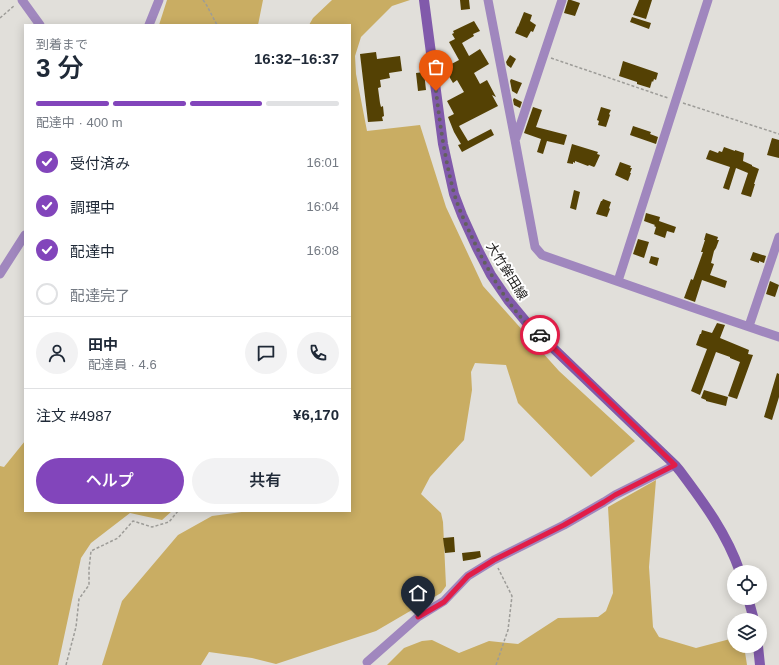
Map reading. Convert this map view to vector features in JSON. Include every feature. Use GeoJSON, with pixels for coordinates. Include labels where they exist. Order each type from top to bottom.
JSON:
{"type":"FeatureCollection","features":[{"type":"Feature","properties":{"kind":"main road","name":"大竹鉾田線"},"geometry":{"type":"LineString","coordinates":[[424,0],[443,144],[454,194],[477,248],[491,275],[526,323],[675,465],[716,520],[737,565]]}},
{"type":"Feature","properties":{"kind":"main road"},"geometry":{"type":"LineString","coordinates":[[759,653],[760,665]]}},
{"type":"Feature","properties":{"kind":"street"},"geometry":{"type":"LineString","coordinates":[[149,24],[159,0]]}},
{"type":"Feature","properties":{"kind":"street"},"geometry":{"type":"LineString","coordinates":[[488,0],[535,247],[542,255],[779,337]]}},
{"type":"Feature","properties":{"kind":"street"},"geometry":{"type":"LineString","coordinates":[[515,140],[562,0]]}},
{"type":"Feature","properties":{"kind":"street"},"geometry":{"type":"LineString","coordinates":[[618,281],[708,0]]}},
{"type":"Feature","properties":{"kind":"street"},"geometry":{"type":"LineString","coordinates":[[18,2],[39,24]]}},
{"type":"Feature","properties":{"kind":"street"},"geometry":{"type":"LineString","coordinates":[[0,274],[24,237]]}},
{"type":"Feature","properties":{"kind":"street"},"geometry":{"type":"LineString","coordinates":[[749,326],[779,237]]}},
{"type":"Feature","properties":{"kind":"street"},"geometry":{"type":"LineString","coordinates":[[367,662],[418,617],[444,602],[468,576],[494,560],[564,525],[615,495],[675,465]]}},
{"type":"Feature","properties":{"kind":"path"},"geometry":{"type":"LineString","coordinates":[[203,0],[216,24]]}},
{"type":"Feature","properties":{"kind":"path"},"geometry":{"type":"LineString","coordinates":[[0,18],[18,2]]}},
{"type":"Feature","properties":{"kind":"path"},"geometry":{"type":"LineString","coordinates":[[543,56],[779,134]]}},
{"type":"Feature","properties":{"kind":"path"},"geometry":{"type":"LineString","coordinates":[[66,665],[76,627],[79,598],[89,585],[91,551],[118,538],[133,521],[152,527],[169,522],[177,512]]}},
{"type":"Feature","properties":{"kind":"path"},"geometry":{"type":"LineString","coordinates":[[494,560],[512,596],[508,630],[496,665]]}},
{"type":"Feature","properties":{"kind":"shaded area"},"geometry":{"type":"Polygon","coordinates":[[[167,0],[263,0],[258,24],[159,24],[167,0]]]}},
{"type":"Feature","properties":{"kind":"shaded area"},"geometry":{"type":"Polygon","coordinates":[[[332,0],[410,0],[392,6],[361,37],[355,56],[356,74],[367,131],[420,125],[446,207],[483,286],[559,371],[635,441],[591,477],[518,403],[506,365],[475,363],[471,372],[472,390],[464,440],[430,477],[421,494],[441,513],[443,522],[446,586],[441,593],[376,631],[276,664],[252,658],[209,652],[201,665],[102,665],[122,601],[178,535],[212,516],[242,512],[351,512],[351,24],[310,24],[313,18],[332,0]]]}},
{"type":"Feature","properties":{"kind":"shaded area"},"geometry":{"type":"Polygon","coordinates":[[[24,442],[24,512],[171,512],[162,520],[130,513],[91,543],[81,558],[58,665],[0,665],[0,466],[4,467],[24,442]]]}},
{"type":"Feature","properties":{"kind":"shaded area"},"geometry":{"type":"Polygon","coordinates":[[[656,480],[649,567],[653,627],[659,637],[696,648],[727,640],[727,653],[745,653],[747,665],[387,665],[404,648],[422,641],[432,640],[459,653],[489,641],[518,644],[558,618],[598,617],[606,611],[613,593],[608,507],[656,480]]]}},
{"type":"Feature","properties":{"kind":"building"},"geometry":{"type":"Polygon","coordinates":[[[460,0],[469,0],[470,9],[461,10],[460,0]]]}},
{"type":"Feature","properties":{"kind":"building"},"geometry":{"type":"Polygon","coordinates":[[[568,0],[580,3],[575,16],[564,13],[568,0]]]}},
{"type":"Feature","properties":{"kind":"building"},"geometry":{"type":"Polygon","coordinates":[[[639,0],[652,0],[646,19],[633,15],[639,0]]]}},
{"type":"Feature","properties":{"kind":"building"},"geometry":{"type":"Polygon","coordinates":[[[524,12],[532,15],[530,21],[536,25],[533,32],[531,31],[527,38],[515,33],[524,12]]]}},
{"type":"Feature","properties":{"kind":"building"},"geometry":{"type":"Polygon","coordinates":[[[632,17],[651,23],[649,29],[630,22],[632,17]]]}},
{"type":"Feature","properties":{"kind":"building"},"geometry":{"type":"Polygon","coordinates":[[[474,21],[480,31],[473,34],[474,36],[462,43],[469,56],[480,49],[489,64],[474,73],[480,84],[487,80],[496,97],[492,95],[498,106],[459,126],[468,141],[491,129],[494,135],[462,152],[458,145],[461,144],[448,117],[454,114],[447,101],[464,92],[457,80],[453,83],[444,68],[459,60],[449,42],[455,39],[452,34],[454,33],[453,31],[474,21]]]}},
{"type":"Feature","properties":{"kind":"building"},"geometry":{"type":"Polygon","coordinates":[[[376,52],[377,59],[400,56],[402,71],[389,73],[390,78],[380,80],[381,87],[378,88],[381,107],[383,106],[383,121],[368,122],[360,54],[376,52]]]}},
{"type":"Feature","properties":{"kind":"building"},"geometry":{"type":"Polygon","coordinates":[[[510,55],[516,59],[511,68],[506,62],[510,55]]]}},
{"type":"Feature","properties":{"kind":"building"},"geometry":{"type":"Polygon","coordinates":[[[623,61],[658,73],[656,80],[654,79],[653,82],[652,81],[650,88],[619,76],[623,61]]]}},
{"type":"Feature","properties":{"kind":"building"},"geometry":{"type":"Polygon","coordinates":[[[424,72],[426,90],[418,91],[416,73],[424,72]]]}},
{"type":"Feature","properties":{"kind":"building"},"geometry":{"type":"Polygon","coordinates":[[[511,79],[522,83],[517,94],[512,91],[511,79]]]}},
{"type":"Feature","properties":{"kind":"building"},"geometry":{"type":"Polygon","coordinates":[[[514,98],[522,102],[520,108],[514,105],[514,98]]]}},
{"type":"Feature","properties":{"kind":"building"},"geometry":{"type":"Polygon","coordinates":[[[533,107],[542,110],[536,127],[567,135],[564,145],[547,141],[543,154],[537,152],[541,139],[524,133],[533,107]]]}},
{"type":"Feature","properties":{"kind":"building"},"geometry":{"type":"Polygon","coordinates":[[[601,107],[611,110],[606,127],[598,125],[599,121],[597,120],[601,107]]]}},
{"type":"Feature","properties":{"kind":"building"},"geometry":{"type":"Polygon","coordinates":[[[633,126],[651,132],[650,134],[658,137],[656,144],[630,135],[633,126]]]}},
{"type":"Feature","properties":{"kind":"building"},"geometry":{"type":"Polygon","coordinates":[[[772,138],[779,140],[779,158],[767,155],[772,138]]]}},
{"type":"Feature","properties":{"kind":"building"},"geometry":{"type":"Polygon","coordinates":[[[572,144],[598,152],[597,154],[600,155],[594,167],[575,161],[573,164],[567,163],[572,144]]]}},
{"type":"Feature","properties":{"kind":"building"},"geometry":{"type":"Polygon","coordinates":[[[724,147],[744,153],[743,161],[759,169],[751,197],[741,194],[748,173],[736,168],[729,190],[723,188],[730,167],[706,159],[710,150],[718,153],[719,151],[722,152],[724,147]]]}},
{"type":"Feature","properties":{"kind":"building"},"geometry":{"type":"Polygon","coordinates":[[[620,162],[631,166],[630,168],[632,168],[628,181],[615,175],[620,162]]]}},
{"type":"Feature","properties":{"kind":"building"},"geometry":{"type":"Polygon","coordinates":[[[574,190],[580,192],[576,210],[570,208],[574,190]]]}},
{"type":"Feature","properties":{"kind":"building"},"geometry":{"type":"Polygon","coordinates":[[[603,199],[611,202],[607,217],[596,214],[603,199]]]}},
{"type":"Feature","properties":{"kind":"building"},"geometry":{"type":"Polygon","coordinates":[[[646,213],[660,217],[659,221],[676,227],[674,233],[667,231],[665,238],[654,234],[656,227],[654,226],[655,225],[644,221],[646,213]]]}},
{"type":"Feature","properties":{"kind":"building"},"geometry":{"type":"Polygon","coordinates":[[[706,233],[718,237],[717,240],[719,240],[714,251],[711,263],[714,264],[710,275],[727,281],[725,288],[702,280],[695,302],[684,298],[691,279],[693,280],[703,252],[701,252],[706,233]]]}},
{"type":"Feature","properties":{"kind":"building"},"geometry":{"type":"Polygon","coordinates":[[[638,239],[649,242],[644,258],[633,254],[638,239]]]}},
{"type":"Feature","properties":{"kind":"building"},"geometry":{"type":"Polygon","coordinates":[[[753,252],[766,256],[764,263],[750,260],[753,252]]]}},
{"type":"Feature","properties":{"kind":"building"},"geometry":{"type":"Polygon","coordinates":[[[651,256],[659,258],[657,266],[649,263],[651,256]]]}},
{"type":"Feature","properties":{"kind":"building"},"geometry":{"type":"Polygon","coordinates":[[[770,281],[779,285],[775,297],[766,294],[770,281]]]}},
{"type":"Feature","properties":{"kind":"building"},"geometry":{"type":"Polygon","coordinates":[[[717,323],[725,325],[720,338],[749,350],[748,354],[753,355],[737,399],[728,396],[740,362],[716,352],[700,395],[691,391],[707,349],[696,345],[700,334],[702,330],[712,333],[717,323]]]}},
{"type":"Feature","properties":{"kind":"building"},"geometry":{"type":"Polygon","coordinates":[[[777,373],[779,374],[779,397],[772,420],[764,417],[777,373]]]}},
{"type":"Feature","properties":{"kind":"building"},"geometry":{"type":"Polygon","coordinates":[[[704,390],[728,397],[726,406],[706,401],[701,398],[704,390]]]}},
{"type":"Feature","properties":{"kind":"building"},"geometry":{"type":"Polygon","coordinates":[[[454,537],[455,552],[445,553],[443,538],[454,537]]]}},
{"type":"Feature","properties":{"kind":"building"},"geometry":{"type":"Polygon","coordinates":[[[480,551],[481,557],[463,561],[462,553],[480,551]]]}},
{"type":"Feature","properties":{"kind":"way so far"},"geometry":{"type":"LineString","coordinates":[[436,91],[447,166],[454,194],[462,215],[491,275],[526,323],[540,335]]}},
{"type":"Feature","properties":{"kind":"route"},"geometry":{"type":"LineString","coordinates":[[418,617],[444,602],[468,576],[494,560],[564,525],[615,495],[675,465],[540,335]]}}]}
